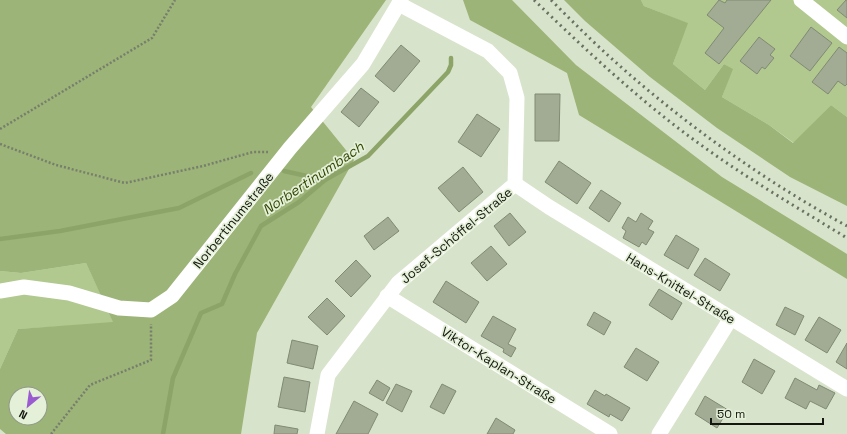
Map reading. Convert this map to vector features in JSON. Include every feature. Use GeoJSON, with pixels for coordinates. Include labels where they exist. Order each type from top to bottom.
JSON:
{"type":"FeatureCollection","features":[{"type":"Feature","properties":{"kind":"street"},"geometry":{"type":"LineString","coordinates":[[801,0],[847,37]]}},
{"type":"Feature","properties":{"kind":"street","name":"Norbertinumstraße"},"geometry":{"type":"LineString","coordinates":[[152,310],[172,296],[287,152],[363,64],[400,2]]}},
{"type":"Feature","properties":{"kind":"street","name":"Josef-Schöffel-Straße"},"geometry":{"type":"LineString","coordinates":[[317,434],[328,375],[387,296],[398,283],[515,184],[517,98],[510,73],[488,51],[400,2]]}},
{"type":"Feature","properties":{"kind":"street","name":"Hans-Knittel-Straße"},"geometry":{"type":"LineString","coordinates":[[515,184],[549,207],[847,389]]}},
{"type":"Feature","properties":{"kind":"street"},"geometry":{"type":"LineString","coordinates":[[0,291],[24,286],[69,293],[118,308],[152,310]]}},
{"type":"Feature","properties":{"kind":"street","name":"Viktor-Kaplan-Straße"},"geometry":{"type":"LineString","coordinates":[[387,296],[610,434]]}},
{"type":"Feature","properties":{"kind":"street"},"geometry":{"type":"LineString","coordinates":[[659,434],[731,318]]}},
{"type":"Feature","properties":{"kind":"path"},"geometry":{"type":"LineString","coordinates":[[0,129],[152,38],[175,0]]}},
{"type":"Feature","properties":{"kind":"path"},"geometry":{"type":"LineString","coordinates":[[0,144],[56,164],[125,183],[203,166],[253,152],[287,152]]}},
{"type":"Feature","properties":{"kind":"path"},"geometry":{"type":"LineString","coordinates":[[51,434],[90,385],[151,360],[152,310]]}},
{"type":"Feature","properties":{"kind":"green space"},"geometry":{"type":"Polygon","coordinates":[[[0,0],[386,0],[311,107],[354,160],[257,333],[241,434],[6,434],[0,429],[0,369],[18,329],[113,322],[86,263],[21,273],[0,271],[0,0]]]}},
{"type":"Feature","properties":{"kind":"green space"},"geometry":{"type":"Polygon","coordinates":[[[463,0],[512,0],[576,65],[722,177],[847,254],[847,279],[579,115],[567,73],[470,20],[463,0]]]}},
{"type":"Feature","properties":{"kind":"green space"},"geometry":{"type":"Polygon","coordinates":[[[564,0],[641,0],[644,6],[688,23],[673,64],[705,90],[724,64],[733,69],[722,97],[769,125],[793,143],[831,105],[847,117],[847,206],[790,177],[717,128],[650,77],[585,21],[564,0]]]}},
{"type":"Feature","properties":{"kind":"green space"},"geometry":{"type":"Polygon","coordinates":[[[641,0],[847,0],[847,117],[831,105],[794,143],[769,125],[722,97],[732,69],[724,64],[705,90],[673,64],[687,23],[644,6],[641,0]]]}},
{"type":"Feature","properties":{"kind":"green space"},"geometry":{"type":"Polygon","coordinates":[[[86,263],[114,323],[18,329],[0,369],[0,271],[21,273],[86,263]]]}},
{"type":"Feature","properties":{"kind":"building"},"geometry":{"type":"Polygon","coordinates":[[[719,0],[725,3],[727,0],[771,0],[719,64],[705,53],[724,28],[707,15],[719,0]]]}},
{"type":"Feature","properties":{"kind":"building"},"geometry":{"type":"Polygon","coordinates":[[[847,0],[847,18],[837,10],[847,0]]]}},
{"type":"Feature","properties":{"kind":"building"},"geometry":{"type":"Polygon","coordinates":[[[811,27],[832,43],[810,71],[790,56],[811,27]]]}},
{"type":"Feature","properties":{"kind":"building"},"geometry":{"type":"Polygon","coordinates":[[[759,37],[775,49],[770,55],[774,58],[765,69],[762,67],[757,74],[740,61],[759,37]]]}},
{"type":"Feature","properties":{"kind":"building"},"geometry":{"type":"Polygon","coordinates":[[[401,45],[420,61],[394,92],[375,76],[401,45]]]}},
{"type":"Feature","properties":{"kind":"building"},"geometry":{"type":"Polygon","coordinates":[[[839,47],[847,53],[847,84],[845,86],[838,81],[828,94],[812,82],[839,47]]]}},
{"type":"Feature","properties":{"kind":"building"},"geometry":{"type":"Polygon","coordinates":[[[361,88],[379,102],[359,127],[341,112],[361,88]]]}},
{"type":"Feature","properties":{"kind":"building"},"geometry":{"type":"Polygon","coordinates":[[[535,94],[560,94],[559,141],[535,141],[535,94]]]}},
{"type":"Feature","properties":{"kind":"building"},"geometry":{"type":"Polygon","coordinates":[[[477,114],[500,129],[481,157],[458,142],[477,114]]]}},
{"type":"Feature","properties":{"kind":"building"},"geometry":{"type":"Polygon","coordinates":[[[559,161],[591,183],[577,204],[545,182],[559,161]]]}},
{"type":"Feature","properties":{"kind":"building"},"geometry":{"type":"Polygon","coordinates":[[[463,167],[483,192],[459,212],[438,188],[463,167]]]}},
{"type":"Feature","properties":{"kind":"building"},"geometry":{"type":"Polygon","coordinates":[[[601,190],[621,203],[609,222],[589,208],[601,190]]]}},
{"type":"Feature","properties":{"kind":"building"},"geometry":{"type":"Polygon","coordinates":[[[510,213],[526,232],[509,246],[494,226],[510,213]]]}},
{"type":"Feature","properties":{"kind":"building"},"geometry":{"type":"Polygon","coordinates":[[[641,213],[653,221],[648,229],[654,232],[646,245],[642,242],[639,247],[623,238],[626,231],[622,228],[628,217],[636,222],[641,213]]]}},
{"type":"Feature","properties":{"kind":"building"},"geometry":{"type":"Polygon","coordinates":[[[388,217],[399,231],[374,250],[364,236],[388,217]]]}},
{"type":"Feature","properties":{"kind":"building"},"geometry":{"type":"Polygon","coordinates":[[[676,235],[699,249],[688,269],[664,255],[676,235]]]}},
{"type":"Feature","properties":{"kind":"building"},"geometry":{"type":"Polygon","coordinates":[[[491,246],[507,264],[487,281],[471,263],[491,246]]]}},
{"type":"Feature","properties":{"kind":"building"},"geometry":{"type":"Polygon","coordinates":[[[705,258],[730,274],[720,291],[694,275],[705,258]]]}},
{"type":"Feature","properties":{"kind":"building"},"geometry":{"type":"Polygon","coordinates":[[[356,260],[371,276],[351,297],[335,281],[356,260]]]}},
{"type":"Feature","properties":{"kind":"building"},"geometry":{"type":"Polygon","coordinates":[[[446,281],[479,302],[466,323],[433,302],[446,281]]]}},
{"type":"Feature","properties":{"kind":"building"},"geometry":{"type":"Polygon","coordinates":[[[659,289],[682,303],[672,320],[649,305],[659,289]]]}},
{"type":"Feature","properties":{"kind":"building"},"geometry":{"type":"Polygon","coordinates":[[[327,298],[345,316],[327,335],[308,317],[327,298]]]}},
{"type":"Feature","properties":{"kind":"building"},"geometry":{"type":"Polygon","coordinates":[[[785,307],[804,316],[795,335],[776,325],[785,307]]]}},
{"type":"Feature","properties":{"kind":"building"},"geometry":{"type":"Polygon","coordinates":[[[594,312],[611,322],[604,335],[587,325],[594,312]]]}},
{"type":"Feature","properties":{"kind":"building"},"geometry":{"type":"Polygon","coordinates":[[[493,316],[516,329],[508,344],[516,348],[511,357],[503,352],[504,349],[481,336],[493,316]]]}},
{"type":"Feature","properties":{"kind":"building"},"geometry":{"type":"Polygon","coordinates":[[[819,317],[841,330],[827,353],[805,340],[819,317]]]}},
{"type":"Feature","properties":{"kind":"building"},"geometry":{"type":"Polygon","coordinates":[[[292,340],[318,346],[313,369],[287,363],[292,340]]]}},
{"type":"Feature","properties":{"kind":"building"},"geometry":{"type":"Polygon","coordinates":[[[847,343],[847,369],[836,362],[847,343]]]}},
{"type":"Feature","properties":{"kind":"building"},"geometry":{"type":"Polygon","coordinates":[[[636,348],[659,362],[647,381],[624,367],[636,348]]]}},
{"type":"Feature","properties":{"kind":"building"},"geometry":{"type":"Polygon","coordinates":[[[754,359],[775,371],[762,394],[742,382],[754,359]]]}},
{"type":"Feature","properties":{"kind":"building"},"geometry":{"type":"Polygon","coordinates":[[[284,377],[310,382],[305,412],[278,407],[284,377]]]}},
{"type":"Feature","properties":{"kind":"building"},"geometry":{"type":"Polygon","coordinates":[[[795,378],[817,390],[819,385],[835,393],[826,409],[810,401],[806,409],[785,398],[795,378]]]}},
{"type":"Feature","properties":{"kind":"building"},"geometry":{"type":"Polygon","coordinates":[[[377,380],[390,388],[383,401],[369,393],[377,380]]]}},
{"type":"Feature","properties":{"kind":"building"},"geometry":{"type":"Polygon","coordinates":[[[396,384],[412,391],[402,412],[386,403],[396,384]]]}},
{"type":"Feature","properties":{"kind":"building"},"geometry":{"type":"Polygon","coordinates":[[[442,384],[456,391],[444,414],[430,407],[442,384]]]}},
{"type":"Feature","properties":{"kind":"building"},"geometry":{"type":"Polygon","coordinates":[[[595,390],[605,396],[606,394],[630,408],[622,421],[610,414],[609,417],[587,404],[595,390]]]}},
{"type":"Feature","properties":{"kind":"building"},"geometry":{"type":"Polygon","coordinates":[[[705,396],[728,410],[717,428],[695,414],[705,396]]]}},
{"type":"Feature","properties":{"kind":"building"},"geometry":{"type":"Polygon","coordinates":[[[354,401],[378,414],[368,434],[336,434],[354,401]]]}},
{"type":"Feature","properties":{"kind":"building"},"geometry":{"type":"Polygon","coordinates":[[[496,418],[515,430],[513,434],[487,434],[496,418]]]}},
{"type":"Feature","properties":{"kind":"building"},"geometry":{"type":"Polygon","coordinates":[[[275,425],[298,429],[297,434],[274,434],[275,425]]]}},
{"type":"Feature","properties":{"kind":"waterway","name":"Norbertinumbach"},"geometry":{"type":"LineString","coordinates":[[163,434],[173,378],[201,313],[222,304],[235,274],[261,226],[299,202],[325,180],[368,156],[448,72],[451,65],[451,58]]}},
{"type":"Feature","properties":{"kind":"waterway"},"geometry":{"type":"LineString","coordinates":[[284,171],[325,180]]}},
{"type":"Feature","properties":{"kind":"waterway"},"geometry":{"type":"LineString","coordinates":[[0,239],[60,231],[179,208],[251,173]]}},
{"type":"Feature","properties":{"kind":"railway"},"geometry":{"type":"LineString","coordinates":[[534,0],[615,76],[679,129],[737,170],[847,238]]}},
{"type":"Feature","properties":{"kind":"railway"},"geometry":{"type":"LineString","coordinates":[[551,0],[627,72],[686,121],[717,144],[781,187],[847,226]]}}]}
